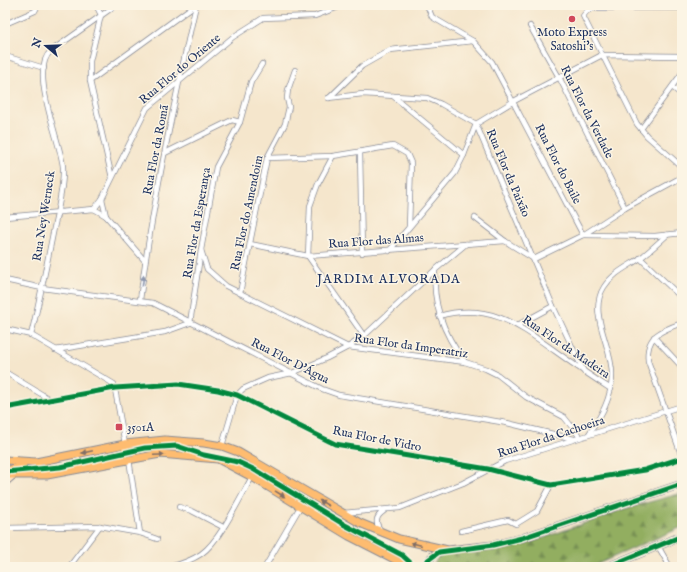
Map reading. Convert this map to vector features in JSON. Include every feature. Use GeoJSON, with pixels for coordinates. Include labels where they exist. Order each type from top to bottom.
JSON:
{"type":"FeatureCollection","features":[{"type":"Feature","properties":{"kind":"main road"},"geometry":{"type":"LineString","coordinates":[[5,472],[17,465],[145,441],[185,440],[222,446],[238,452],[341,513],[384,534],[430,547],[448,550]]}},
{"type":"Feature","properties":{"kind":"main road"},"geometry":{"type":"LineString","coordinates":[[121,460],[126,452],[125,444]]}},
{"type":"Feature","properties":{"kind":"main road"},"geometry":{"type":"LineString","coordinates":[[9,476],[47,474],[160,454],[218,459],[252,477],[348,536],[395,563],[406,567]]}},
{"type":"Feature","properties":{"kind":"main road"},"geometry":{"type":"LineString","coordinates":[[5,460],[36,462]]}},
{"type":"Feature","properties":{"kind":"main road"},"geometry":{"type":"LineString","coordinates":[[426,567],[428,560],[435,554],[448,550],[493,545],[522,538],[682,484]]}},
{"type":"Feature","properties":{"kind":"main road"},"geometry":{"type":"LineString","coordinates":[[668,489],[682,490]]}},
{"type":"Feature","properties":{"kind":"main road"},"geometry":{"type":"LineString","coordinates":[[610,566],[682,536]]}},
{"type":"Feature","properties":{"kind":"street"},"geometry":{"type":"LineString","coordinates":[[5,24],[35,11],[38,5]]}},
{"type":"Feature","properties":{"kind":"street"},"geometry":{"type":"LineString","coordinates":[[96,5],[101,15],[90,61],[90,81],[112,178]]}},
{"type":"Feature","properties":{"kind":"street"},"geometry":{"type":"LineString","coordinates":[[101,15],[116,5]]}},
{"type":"Feature","properties":{"kind":"street"},"geometry":{"type":"LineString","coordinates":[[90,81],[196,5]]}},
{"type":"Feature","properties":{"kind":"street","name":"Rua Flor da Romã"},"geometry":{"type":"LineString","coordinates":[[140,300],[145,261],[178,83],[196,5]]}},
{"type":"Feature","properties":{"kind":"street","name":"Rua Flor do Oriente"},"geometry":{"type":"LineString","coordinates":[[94,209],[102,199],[147,108],[233,37],[263,18],[315,16],[344,5]]}},
{"type":"Feature","properties":{"kind":"street","name":"Rua Flor do Baile"},"geometry":{"type":"LineString","coordinates":[[427,5],[430,15],[473,41],[492,62],[583,235]]}},
{"type":"Feature","properties":{"kind":"street"},"geometry":{"type":"LineString","coordinates":[[682,8],[608,8],[589,10],[584,14],[583,19],[641,129],[682,167]]}},
{"type":"Feature","properties":{"kind":"street","name":"Rua Ney Werneck"},"geometry":{"type":"LineString","coordinates":[[31,335],[57,212],[63,169],[61,152],[50,121],[45,98],[44,68],[47,54],[101,15]]}},
{"type":"Feature","properties":{"kind":"street","name":"Rua Flor da Verdade"},"geometry":{"type":"LineString","coordinates":[[530,26],[560,79],[625,208]]}},
{"type":"Feature","properties":{"kind":"street","name":"Rua Flor da Paixão"},"geometry":{"type":"LineString","coordinates":[[473,41],[390,50],[362,66],[328,98],[363,94],[421,98],[434,101],[476,124],[553,306],[584,372]]}},
{"type":"Feature","properties":{"kind":"street"},"geometry":{"type":"LineString","coordinates":[[389,251],[455,173],[476,124],[602,55],[682,56]]}},
{"type":"Feature","properties":{"kind":"street"},"geometry":{"type":"LineString","coordinates":[[5,56],[44,68]]}},
{"type":"Feature","properties":{"kind":"street","name":"Rua Flor da Esperança"},"geometry":{"type":"LineString","coordinates":[[190,323],[216,167],[240,122],[251,82],[262,64]]}},
{"type":"Feature","properties":{"kind":"street","name":"Rua Flor do Amendoim"},"geometry":{"type":"LineString","coordinates":[[240,293],[267,158],[284,124],[289,107],[287,98],[288,90],[295,70]]}},
{"type":"Feature","properties":{"kind":"street"},"geometry":{"type":"LineString","coordinates":[[641,129],[682,73]]}},
{"type":"Feature","properties":{"kind":"street"},"geometry":{"type":"LineString","coordinates":[[672,87],[682,96]]}},
{"type":"Feature","properties":{"kind":"street"},"geometry":{"type":"LineString","coordinates":[[393,95],[464,154]]}},
{"type":"Feature","properties":{"kind":"street"},"geometry":{"type":"LineString","coordinates":[[165,153],[232,120],[240,122]]}},
{"type":"Feature","properties":{"kind":"street"},"geometry":{"type":"LineString","coordinates":[[267,158],[333,156],[393,146],[407,154],[410,158],[412,171],[409,227]]}},
{"type":"Feature","properties":{"kind":"street"},"geometry":{"type":"LineString","coordinates":[[360,152],[362,253]]}},
{"type":"Feature","properties":{"kind":"street"},"geometry":{"type":"LineString","coordinates":[[333,156],[318,184],[310,206],[308,256],[364,336]]}},
{"type":"Feature","properties":{"kind":"street"},"geometry":{"type":"LineString","coordinates":[[475,218],[505,241],[534,259],[583,235],[625,208],[682,177]]}},
{"type":"Feature","properties":{"kind":"street"},"geometry":{"type":"LineString","coordinates":[[102,199],[106,216]]}},
{"type":"Feature","properties":{"kind":"street"},"geometry":{"type":"LineString","coordinates":[[5,217],[94,209],[106,216],[145,261]]}},
{"type":"Feature","properties":{"kind":"street"},"geometry":{"type":"LineString","coordinates":[[583,235],[667,235],[682,233]]}},
{"type":"Feature","properties":{"kind":"street"},"geometry":{"type":"LineString","coordinates":[[589,434],[600,417],[611,389],[612,362],[598,314],[601,295],[612,277],[623,268],[640,258],[667,235]]}},
{"type":"Feature","properties":{"kind":"street","name":"Rua Flor das Almas"},"geometry":{"type":"LineString","coordinates":[[250,244],[308,256],[505,241]]}},
{"type":"Feature","properties":{"kind":"street"},"geometry":{"type":"LineString","coordinates":[[222,446],[237,395],[248,385],[292,373],[348,347],[364,336],[435,270],[466,244]]}},
{"type":"Feature","properties":{"kind":"street","name":"Rua Flor da Imperatriz"},"geometry":{"type":"LineString","coordinates":[[201,250],[204,262],[208,269],[226,286],[348,347],[465,362],[498,375],[526,397],[557,412],[570,422],[580,437]]}},
{"type":"Feature","properties":{"kind":"street"},"geometry":{"type":"LineString","coordinates":[[640,258],[682,298]]}},
{"type":"Feature","properties":{"kind":"street"},"geometry":{"type":"LineString","coordinates":[[435,270],[435,293],[439,316],[453,347],[465,362]]}},
{"type":"Feature","properties":{"kind":"street","name":"Rua Flor D'Água"},"geometry":{"type":"LineString","coordinates":[[5,280],[42,288],[140,300],[153,303],[322,389],[339,395],[507,423],[574,439]]}},
{"type":"Feature","properties":{"kind":"street"},"geometry":{"type":"LineString","coordinates":[[518,325],[553,306]]}},
{"type":"Feature","properties":{"kind":"street","name":"Rua Flor da Madeira"},"geometry":{"type":"LineString","coordinates":[[439,316],[471,311],[491,314],[518,325],[584,372],[611,389]]}},
{"type":"Feature","properties":{"kind":"street"},"geometry":{"type":"LineString","coordinates":[[55,350],[165,332],[190,323]]}},
{"type":"Feature","properties":{"kind":"street"},"geometry":{"type":"LineString","coordinates":[[682,323],[663,331],[654,337],[648,347],[648,361],[667,411],[682,458]]}},
{"type":"Feature","properties":{"kind":"street"},"geometry":{"type":"LineString","coordinates":[[5,329],[31,335],[110,381],[115,388],[125,444]]}},
{"type":"Feature","properties":{"kind":"street"},"geometry":{"type":"LineString","coordinates":[[654,337],[682,367]]}},
{"type":"Feature","properties":{"kind":"street"},"geometry":{"type":"LineString","coordinates":[[5,372],[51,400]]}},
{"type":"Feature","properties":{"kind":"street","name":"Rua Flor de Vidro"},"geometry":{"type":"LineString","coordinates":[[5,408],[115,388],[178,384],[218,390],[237,395],[335,444],[488,469],[552,485],[645,470],[682,458]]}},
{"type":"Feature","properties":{"kind":"street","name":"Rua Flor da Cachoeira"},"geometry":{"type":"LineString","coordinates":[[341,513],[400,508],[463,483],[505,461],[682,406]]}},
{"type":"Feature","properties":{"kind":"street"},"geometry":{"type":"LineString","coordinates":[[129,459],[140,533]]}},
{"type":"Feature","properties":{"kind":"street"},"geometry":{"type":"LineString","coordinates":[[5,482],[9,476]]}},
{"type":"Feature","properties":{"kind":"street"},"geometry":{"type":"LineString","coordinates":[[170,567],[202,554],[212,544],[252,477]]}},
{"type":"Feature","properties":{"kind":"street"},"geometry":{"type":"LineString","coordinates":[[461,532],[508,520],[516,524],[537,511],[552,485]]}},
{"type":"Feature","properties":{"kind":"street"},"geometry":{"type":"LineString","coordinates":[[179,506],[223,527]]}},
{"type":"Feature","properties":{"kind":"street"},"geometry":{"type":"LineString","coordinates":[[266,567],[300,507]]}},
{"type":"Feature","properties":{"kind":"street"},"geometry":{"type":"LineString","coordinates":[[384,534],[378,526],[376,519],[379,514],[385,510]]}},
{"type":"Feature","properties":{"kind":"street"},"geometry":{"type":"LineString","coordinates":[[69,567],[100,526]]}},
{"type":"Feature","properties":{"kind":"street"},"geometry":{"type":"LineString","coordinates":[[5,528],[100,526],[140,533],[157,539]]}},
{"type":"Feature","properties":{"kind":"street"},"geometry":{"type":"LineString","coordinates":[[658,546],[670,567]]}},
{"type":"Feature","properties":{"kind":"green space"},"geometry":{"type":"Polygon","coordinates":[[[682,493],[682,527],[591,567],[432,567],[438,557],[453,553],[526,544],[624,509],[682,493]]]}},
{"type":"Feature","properties":{"kind":"cycle path"},"geometry":{"type":"LineString","coordinates":[[5,408],[115,388],[178,384],[218,390],[237,395],[335,444],[488,469],[551,485],[645,470],[682,458]]}},
{"type":"Feature","properties":{"kind":"cycle path"},"geometry":{"type":"LineString","coordinates":[[5,472],[60,467],[145,448],[177,446],[204,455],[238,462],[253,469],[345,525],[402,555],[415,567]]}},
{"type":"Feature","properties":{"kind":"cycle path"},"geometry":{"type":"LineString","coordinates":[[426,567],[428,560],[439,552],[493,545],[522,538],[682,484]]}},
{"type":"Feature","properties":{"kind":"cycle path"},"geometry":{"type":"LineString","coordinates":[[607,567],[682,536]]}},
{"type":"Feature","properties":{"kind":"place","name":"Moto Express Satoshi's"},"geometry":{"type":"Point","coordinates":[572,19]}},
{"type":"Feature","properties":{"kind":"place","name":"3501A"},"geometry":{"type":"Point","coordinates":[119,427]}},
{"type":"Feature","properties":{"kind":"district","name":"JARDIM ALVORADA"},"geometry":{"type":"Point","coordinates":[389,279]}}]}
